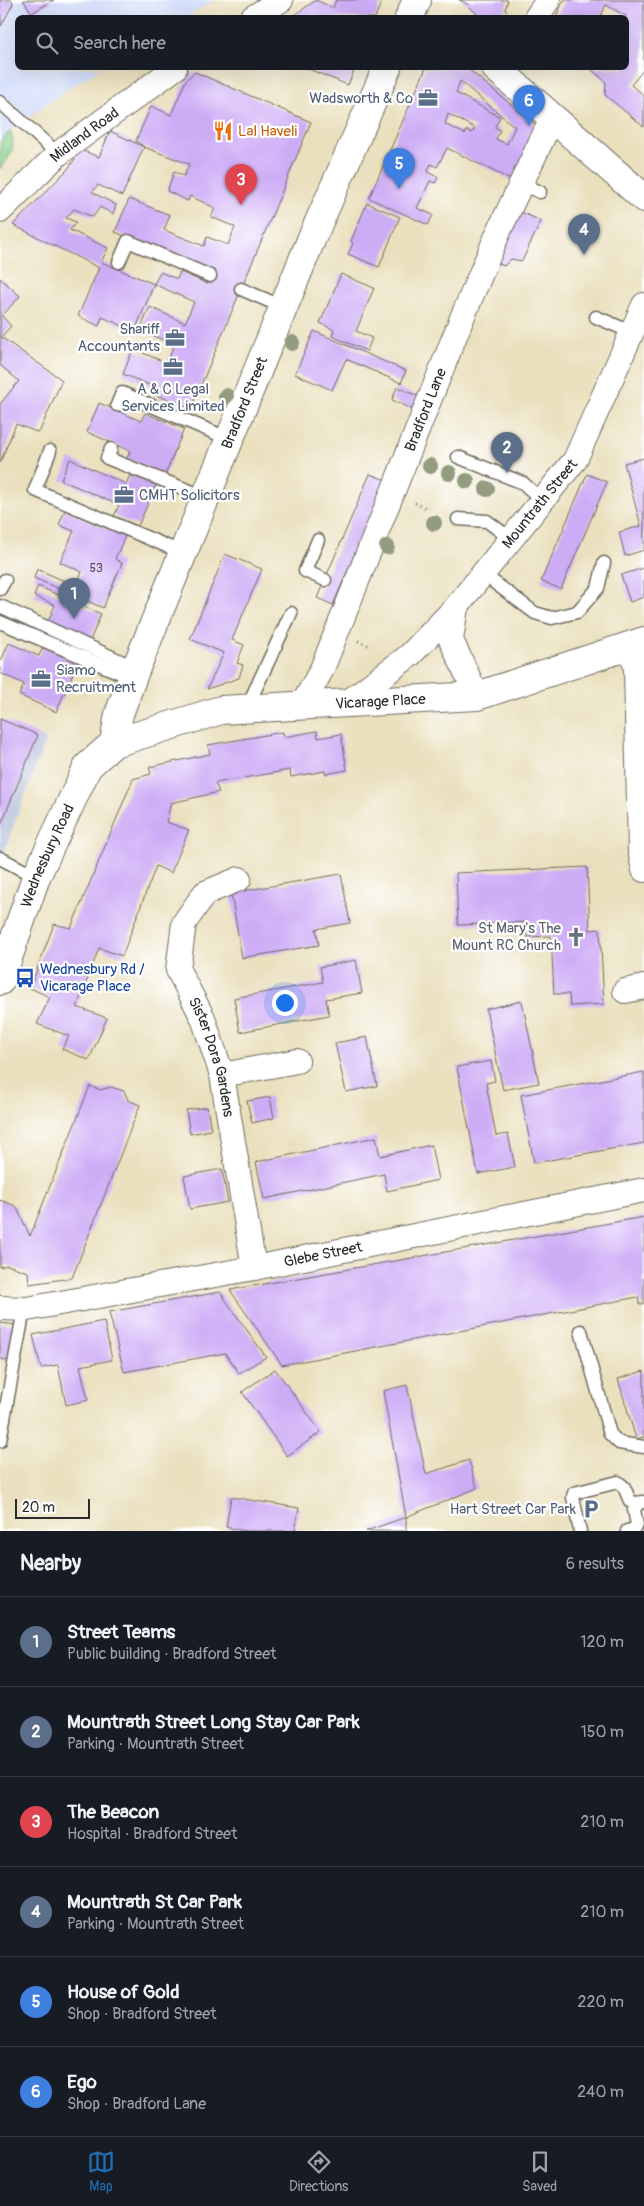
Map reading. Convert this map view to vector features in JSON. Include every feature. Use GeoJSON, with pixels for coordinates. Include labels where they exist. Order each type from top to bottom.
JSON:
{"type":"FeatureCollection","features":[{"type":"Feature","properties":{"kind":"street"},"geometry":{"type":"LineString","coordinates":[[257,15],[280,0]]}},
{"type":"Feature","properties":{"kind":"street"},"geometry":{"type":"LineString","coordinates":[[538,15],[548,0]]}},
{"type":"Feature","properties":{"kind":"street","name":"Midland Road"},"geometry":{"type":"LineString","coordinates":[[0,211],[58,154],[172,70]]}},
{"type":"Feature","properties":{"kind":"street","name":"Bradford Street"},"geometry":{"type":"LineString","coordinates":[[114,743],[119,714],[134,673],[205,497],[283,307],[386,70]]}},
{"type":"Feature","properties":{"kind":"street"},"geometry":{"type":"LineString","coordinates":[[501,70],[552,118],[644,198]]}},
{"type":"Feature","properties":{"kind":"street","name":"Bradford Lane"},"geometry":{"type":"LineString","coordinates":[[303,704],[322,669],[347,590],[462,318],[531,188],[552,118]]}},
{"type":"Feature","properties":{"kind":"street","name":"Mountrath Street"},"geometry":{"type":"LineString","coordinates":[[348,702],[410,654],[456,607],[576,460],[644,305]]}},
{"type":"Feature","properties":{"kind":"street"},"geometry":{"type":"LineString","coordinates":[[456,607],[452,640],[477,696]]}},
{"type":"Feature","properties":{"kind":"street"},"geometry":{"type":"LineString","coordinates":[[637,644],[640,850],[644,870]]}},
{"type":"Feature","properties":{"kind":"street","name":"Vicarage Place"},"geometry":{"type":"LineString","coordinates":[[114,743],[221,710],[248,707],[477,696],[637,644]]}},
{"type":"Feature","properties":{"kind":"street","name":"Wednesbury Road"},"geometry":{"type":"LineString","coordinates":[[0,981],[36,878],[90,764],[114,743]]}},
{"type":"Feature","properties":{"kind":"street","name":"Sister Dora Gardens"},"geometry":{"type":"LineString","coordinates":[[239,879],[205,893],[184,923],[178,970],[203,1018],[222,1075],[254,1268]]}},
{"type":"Feature","properties":{"kind":"street"},"geometry":{"type":"LineString","coordinates":[[222,1075],[297,1061]]}},
{"type":"Feature","properties":{"kind":"street","name":"Glebe Street"},"geometry":{"type":"LineString","coordinates":[[0,1308],[24,1309],[254,1268],[644,1190]]}},
{"type":"Feature","properties":{"kind":"lane"},"geometry":{"type":"LineString","coordinates":[[0,102],[58,154]]}},
{"type":"Feature","properties":{"kind":"lane"},"geometry":{"type":"LineString","coordinates":[[119,262],[128,242],[210,276]]}},
{"type":"Feature","properties":{"kind":"lane"},"geometry":{"type":"LineString","coordinates":[[241,288],[283,307]]}},
{"type":"Feature","properties":{"kind":"lane"},"geometry":{"type":"LineString","coordinates":[[596,317],[631,332]]}},
{"type":"Feature","properties":{"kind":"lane"},"geometry":{"type":"LineString","coordinates":[[117,405],[122,393],[229,439]]}},
{"type":"Feature","properties":{"kind":"lane"},"geometry":{"type":"LineString","coordinates":[[111,449],[107,458],[205,497]]}},
{"type":"Feature","properties":{"kind":"lane"},"geometry":{"type":"LineString","coordinates":[[50,451],[34,490],[183,553]]}},
{"type":"Feature","properties":{"kind":"lane"},"geometry":{"type":"LineString","coordinates":[[458,457],[523,483],[544,500]]}},
{"type":"Feature","properties":{"kind":"lane"},"geometry":{"type":"LineString","coordinates":[[458,520],[487,521],[511,539]]}},
{"type":"Feature","properties":{"kind":"lane"},"geometry":{"type":"LineString","coordinates":[[318,540],[305,571],[325,580]]}},
{"type":"Feature","properties":{"kind":"lane"},"geometry":{"type":"LineString","coordinates":[[483,574],[535,613],[552,618],[577,612],[598,588],[604,563]]}},
{"type":"Feature","properties":{"kind":"lane"},"geometry":{"type":"LineString","coordinates":[[0,606],[134,673]]}},
{"type":"Feature","properties":{"kind":"lane"},"geometry":{"type":"LineString","coordinates":[[248,707],[291,613]]}},
{"type":"Feature","properties":{"kind":"lane"},"geometry":{"type":"LineString","coordinates":[[0,622],[134,673]]}},
{"type":"Feature","properties":{"kind":"lane"},"geometry":{"type":"LineString","coordinates":[[0,858],[36,878]]}},
{"type":"Feature","properties":{"kind":"lane"},"geometry":{"type":"LineString","coordinates":[[0,1441],[24,1309]]}},
{"type":"Feature","properties":{"kind":"lane"},"geometry":{"type":"LineString","coordinates":[[581,1331],[610,1434],[619,1443],[644,1447]]}},
{"type":"Feature","properties":{"kind":"lane"},"geometry":{"type":"LineString","coordinates":[[580,1531],[573,1497],[574,1493],[618,1482],[624,1487],[630,1501],[641,1502]]}},
{"type":"Feature","properties":{"kind":"lane"},"geometry":{"type":"LineString","coordinates":[[627,1531],[634,1530],[638,1525],[634,1510],[641,1502]]}},
{"type":"Feature","properties":{"kind":"shaded area"},"geometry":{"type":"Polygon","coordinates":[[[0,0],[215,0],[189,15],[15,15],[15,70],[99,70],[64,91],[10,131],[0,142],[0,0]]]}},
{"type":"Feature","properties":{"kind":"shaded area"},"geometry":{"type":"Polygon","coordinates":[[[0,719],[46,739],[0,862],[0,719]]]}},
{"type":"Feature","properties":{"kind":"green space"},"geometry":{"type":"Polygon","coordinates":[[[10,131],[13,147],[0,169],[0,142],[10,131]]]}},
{"type":"Feature","properties":{"kind":"building"},"geometry":{"type":"Polygon","coordinates":[[[0,0],[12,0],[13,4],[1,26],[0,0]]]}},
{"type":"Feature","properties":{"kind":"building"},"geometry":{"type":"Polygon","coordinates":[[[23,0],[54,0],[32,13],[23,0]]]}},
{"type":"Feature","properties":{"kind":"building"},"geometry":{"type":"Polygon","coordinates":[[[316,0],[333,8],[336,0],[382,0],[376,15],[294,15],[316,0]]]}},
{"type":"Feature","properties":{"kind":"building"},"geometry":{"type":"Polygon","coordinates":[[[459,0],[508,0],[505,10],[509,15],[478,15],[466,3],[459,0]]]}},
{"type":"Feature","properties":{"kind":"building"},"geometry":{"type":"Polygon","coordinates":[[[564,0],[644,0],[644,69],[631,85],[644,95],[644,127],[605,95],[606,82],[592,70],[629,70],[629,15],[624,15],[606,5],[601,15],[556,15],[564,0]]]}},
{"type":"Feature","properties":{"kind":"building"},"geometry":{"type":"Polygon","coordinates":[[[311,70],[354,70],[348,85],[311,70]]]}},
{"type":"Feature","properties":{"kind":"building"},"geometry":{"type":"Polygon","coordinates":[[[425,70],[469,70],[538,127],[513,181],[447,148],[437,167],[431,164],[427,172],[438,177],[435,183],[430,181],[417,208],[433,215],[428,225],[369,198],[425,70]],[[460,81],[456,93],[500,117],[495,127],[500,130],[496,139],[507,144],[515,127],[460,81]],[[448,114],[445,124],[465,134],[467,130],[472,133],[475,128],[448,114]]]}},
{"type":"Feature","properties":{"kind":"building"},"geometry":{"type":"Polygon","coordinates":[[[195,72],[311,122],[191,409],[151,393],[154,387],[123,374],[133,349],[167,363],[174,345],[140,330],[150,307],[185,323],[194,302],[154,284],[160,272],[177,279],[180,272],[208,284],[213,271],[115,232],[129,199],[170,215],[164,230],[204,246],[207,237],[228,245],[235,227],[211,217],[215,208],[190,196],[188,201],[167,191],[174,172],[184,176],[189,164],[144,147],[136,141],[151,106],[171,115],[186,80],[195,72]]]}},
{"type":"Feature","properties":{"kind":"building"},"geometry":{"type":"Polygon","coordinates":[[[110,131],[144,147],[122,196],[98,185],[92,192],[116,205],[113,214],[100,207],[93,217],[74,209],[66,218],[76,222],[70,230],[108,248],[101,262],[154,284],[135,331],[102,317],[99,326],[78,316],[99,268],[13,225],[67,170],[81,150],[99,157],[110,131]]]}},
{"type":"Feature","properties":{"kind":"building"},"geometry":{"type":"Polygon","coordinates":[[[367,203],[400,217],[379,267],[348,254],[353,243],[351,241],[367,203]]]}},
{"type":"Feature","properties":{"kind":"building"},"geometry":{"type":"Polygon","coordinates":[[[516,210],[541,221],[522,261],[511,259],[504,266],[494,261],[516,210]]]}},
{"type":"Feature","properties":{"kind":"building"},"geometry":{"type":"Polygon","coordinates":[[[341,274],[374,288],[356,331],[372,338],[367,351],[332,336],[334,330],[320,323],[341,274]]]}},
{"type":"Feature","properties":{"kind":"building"},"geometry":{"type":"Polygon","coordinates":[[[0,278],[20,296],[2,316],[11,326],[1,337],[62,380],[39,433],[16,424],[0,463],[0,404],[19,381],[0,365],[0,278]]]}},
{"type":"Feature","properties":{"kind":"building"},"geometry":{"type":"Polygon","coordinates":[[[314,331],[406,371],[401,383],[346,359],[332,390],[295,374],[314,331]]]}},
{"type":"Feature","properties":{"kind":"building"},"geometry":{"type":"Polygon","coordinates":[[[397,387],[420,397],[414,410],[392,400],[397,387]]]}},
{"type":"Feature","properties":{"kind":"building"},"geometry":{"type":"Polygon","coordinates":[[[99,403],[141,421],[145,413],[184,429],[165,475],[127,459],[130,451],[87,432],[99,403]]]}},
{"type":"Feature","properties":{"kind":"building"},"geometry":{"type":"Polygon","coordinates":[[[644,458],[644,550],[625,556],[619,532],[641,526],[624,463],[644,458]]]}},
{"type":"Feature","properties":{"kind":"building","name":"CMHT Solicitors"},"geometry":{"type":"Polygon","coordinates":[[[70,459],[126,484],[130,475],[156,485],[138,526],[114,516],[119,505],[61,480],[70,459]]]}},
{"type":"Feature","properties":{"kind":"building"},"geometry":{"type":"Polygon","coordinates":[[[370,474],[386,480],[333,605],[317,598],[370,474]]]}},
{"type":"Feature","properties":{"kind":"building"},"geometry":{"type":"Polygon","coordinates":[[[587,474],[607,482],[561,589],[541,581],[587,474]]]}},
{"type":"Feature","properties":{"kind":"building"},"geometry":{"type":"Polygon","coordinates":[[[65,510],[125,536],[115,559],[122,563],[103,608],[34,578],[37,569],[76,586],[82,572],[60,562],[74,531],[59,525],[65,510]]]}},
{"type":"Feature","properties":{"kind":"building"},"geometry":{"type":"Polygon","coordinates":[[[225,554],[262,569],[232,640],[244,645],[237,663],[243,665],[239,678],[207,689],[224,653],[190,639],[225,554]]]}},
{"type":"Feature","properties":{"kind":"building"},"geometry":{"type":"Polygon","coordinates":[[[644,568],[644,597],[630,602],[621,575],[644,568]]]}},
{"type":"Feature","properties":{"kind":"building"},"geometry":{"type":"Polygon","coordinates":[[[38,586],[101,614],[89,643],[47,624],[55,605],[34,596],[38,586]]]}},
{"type":"Feature","properties":{"kind":"building","name":"Siamo Recruitment"},"geometry":{"type":"Polygon","coordinates":[[[9,643],[39,656],[44,645],[79,660],[56,712],[19,695],[24,684],[0,673],[0,663],[9,643]]]}},
{"type":"Feature","properties":{"kind":"building"},"geometry":{"type":"Polygon","coordinates":[[[0,719],[38,735],[0,827],[0,719]]]}},
{"type":"Feature","properties":{"kind":"building"},"geometry":{"type":"Polygon","coordinates":[[[317,731],[318,738],[341,734],[347,770],[325,774],[325,771],[291,777],[290,770],[215,783],[219,792],[171,803],[166,822],[189,830],[171,873],[156,866],[122,956],[99,948],[77,1007],[107,1018],[89,1060],[62,1049],[69,1036],[37,1024],[50,997],[30,988],[54,924],[71,928],[133,779],[151,774],[149,767],[210,754],[208,745],[283,732],[284,737],[317,731]]]}},
{"type":"Feature","properties":{"kind":"building","name":"St Mary's The Mount RC Church"},"geometry":{"type":"Polygon","coordinates":[[[587,867],[590,930],[600,929],[604,1004],[570,1006],[569,994],[554,994],[551,936],[527,937],[526,922],[458,925],[456,873],[587,867]]]}},
{"type":"Feature","properties":{"kind":"building"},"geometry":{"type":"Polygon","coordinates":[[[341,874],[350,923],[316,929],[319,945],[242,958],[231,893],[341,874]]]}},
{"type":"Feature","properties":{"kind":"building"},"geometry":{"type":"Polygon","coordinates":[[[356,960],[362,993],[326,999],[329,1015],[240,1032],[234,998],[323,982],[320,967],[356,960]]]}},
{"type":"Feature","properties":{"kind":"building"},"geometry":{"type":"Polygon","coordinates":[[[522,1001],[539,1083],[503,1090],[486,1009],[522,1001]]]}},
{"type":"Feature","properties":{"kind":"building"},"geometry":{"type":"Polygon","coordinates":[[[367,1037],[377,1086],[346,1092],[335,1043],[367,1037]]]}},
{"type":"Feature","properties":{"kind":"building"},"geometry":{"type":"Polygon","coordinates":[[[491,1061],[495,1081],[486,1083],[496,1136],[508,1134],[515,1167],[478,1174],[457,1067],[491,1061]]]}},
{"type":"Feature","properties":{"kind":"building"},"geometry":{"type":"Polygon","coordinates":[[[644,1072],[644,1143],[534,1163],[521,1095],[644,1072]]]}},
{"type":"Feature","properties":{"kind":"building"},"geometry":{"type":"Polygon","coordinates":[[[90,1086],[100,1090],[111,1087],[124,1091],[128,1100],[140,1105],[72,1278],[29,1284],[28,1272],[7,1265],[0,1267],[0,1200],[16,1206],[30,1236],[90,1086]]]}},
{"type":"Feature","properties":{"kind":"building"},"geometry":{"type":"Polygon","coordinates":[[[270,1097],[274,1118],[252,1123],[247,1101],[270,1097]]]}},
{"type":"Feature","properties":{"kind":"building"},"geometry":{"type":"Polygon","coordinates":[[[207,1107],[211,1130],[190,1134],[186,1110],[207,1107]]]}},
{"type":"Feature","properties":{"kind":"building"},"geometry":{"type":"Polygon","coordinates":[[[376,1137],[380,1156],[431,1145],[438,1180],[387,1191],[384,1174],[264,1199],[256,1162],[376,1137]]]}},
{"type":"Feature","properties":{"kind":"building"},"geometry":{"type":"Polygon","coordinates":[[[222,1169],[228,1202],[190,1209],[184,1176],[222,1169]]]}},
{"type":"Feature","properties":{"kind":"building"},"geometry":{"type":"Polygon","coordinates":[[[644,1217],[644,1304],[639,1304],[638,1297],[282,1365],[230,1290],[644,1217]]]}},
{"type":"Feature","properties":{"kind":"building"},"geometry":{"type":"Polygon","coordinates":[[[220,1292],[266,1357],[239,1373],[225,1353],[124,1372],[109,1312],[220,1292]]]}},
{"type":"Feature","properties":{"kind":"building"},"geometry":{"type":"Polygon","coordinates":[[[104,1321],[112,1360],[80,1366],[88,1400],[66,1405],[58,1365],[41,1368],[33,1335],[104,1321]]]}},
{"type":"Feature","properties":{"kind":"building"},"geometry":{"type":"Polygon","coordinates":[[[0,1323],[17,1325],[10,1361],[0,1359],[0,1323]]]}},
{"type":"Feature","properties":{"kind":"building"},"geometry":{"type":"Polygon","coordinates":[[[275,1369],[321,1432],[287,1456],[242,1392],[275,1369]]]}},
{"type":"Feature","properties":{"kind":"building"},"geometry":{"type":"Polygon","coordinates":[[[644,1371],[644,1437],[636,1439],[618,1379],[644,1371]]]}},
{"type":"Feature","properties":{"kind":"building"},"geometry":{"type":"Polygon","coordinates":[[[407,1385],[426,1474],[469,1460],[477,1488],[406,1517],[383,1391],[407,1385]]]}},
{"type":"Feature","properties":{"kind":"building"},"geometry":{"type":"Polygon","coordinates":[[[231,1497],[299,1508],[295,1531],[245,1531],[226,1527],[231,1497]]]}},
{"type":"Feature","properties":{"kind":"building"},"geometry":{"type":"Polygon","coordinates":[[[406,1517],[406,1531],[366,1531],[406,1517]]]}},
{"type":"Feature","properties":{"kind":"place","name":"Wadsworth & Co"},"geometry":{"type":"Point","coordinates":[428,98]}},
{"type":"Feature","properties":{"kind":"place","name":"Ego"},"geometry":{"type":"Point","coordinates":[529,126]}},
{"type":"Feature","properties":{"kind":"place","name":"Lal Haveli"},"geometry":{"type":"Point","coordinates":[223,131]}},
{"type":"Feature","properties":{"kind":"place","name":"House of Gold"},"geometry":{"type":"Point","coordinates":[399,189]}},
{"type":"Feature","properties":{"kind":"place","name":"The Beacon"},"geometry":{"type":"Point","coordinates":[241,205]}},
{"type":"Feature","properties":{"kind":"place","name":"Mountrath St Car Park"},"geometry":{"type":"Point","coordinates":[584,255]}},
{"type":"Feature","properties":{"kind":"place","name":"Shariff Accountants"},"geometry":{"type":"Point","coordinates":[175,338]}},
{"type":"Feature","properties":{"kind":"place","name":"A & C Legal Services Limited"},"geometry":{"type":"Point","coordinates":[173,367]}},
{"type":"Feature","properties":{"kind":"place","name":"Mountrath Street Long Stay Car Park"},"geometry":{"type":"Point","coordinates":[507,473]}},
{"type":"Feature","properties":{"kind":"place","name":"CMHT Solicitors"},"geometry":{"type":"Point","coordinates":[124,495]}},
{"type":"Feature","properties":{"kind":"place","name":"Street Teams"},"geometry":{"type":"Point","coordinates":[74,619]}},
{"type":"Feature","properties":{"kind":"place","name":"Siamo Recruitment"},"geometry":{"type":"Point","coordinates":[41,679]}},
{"type":"Feature","properties":{"kind":"place","name":"St Mary's The Mount RC Church"},"geometry":{"type":"Point","coordinates":[576,937]}},
{"type":"Feature","properties":{"kind":"place","name":"Wednesbury Rd / Vicarage Place"},"geometry":{"type":"Point","coordinates":[25,978]}},
{"type":"Feature","properties":{"kind":"place","name":"Hart Street Car Park"},"geometry":{"type":"Point","coordinates":[591,1509]}}]}
